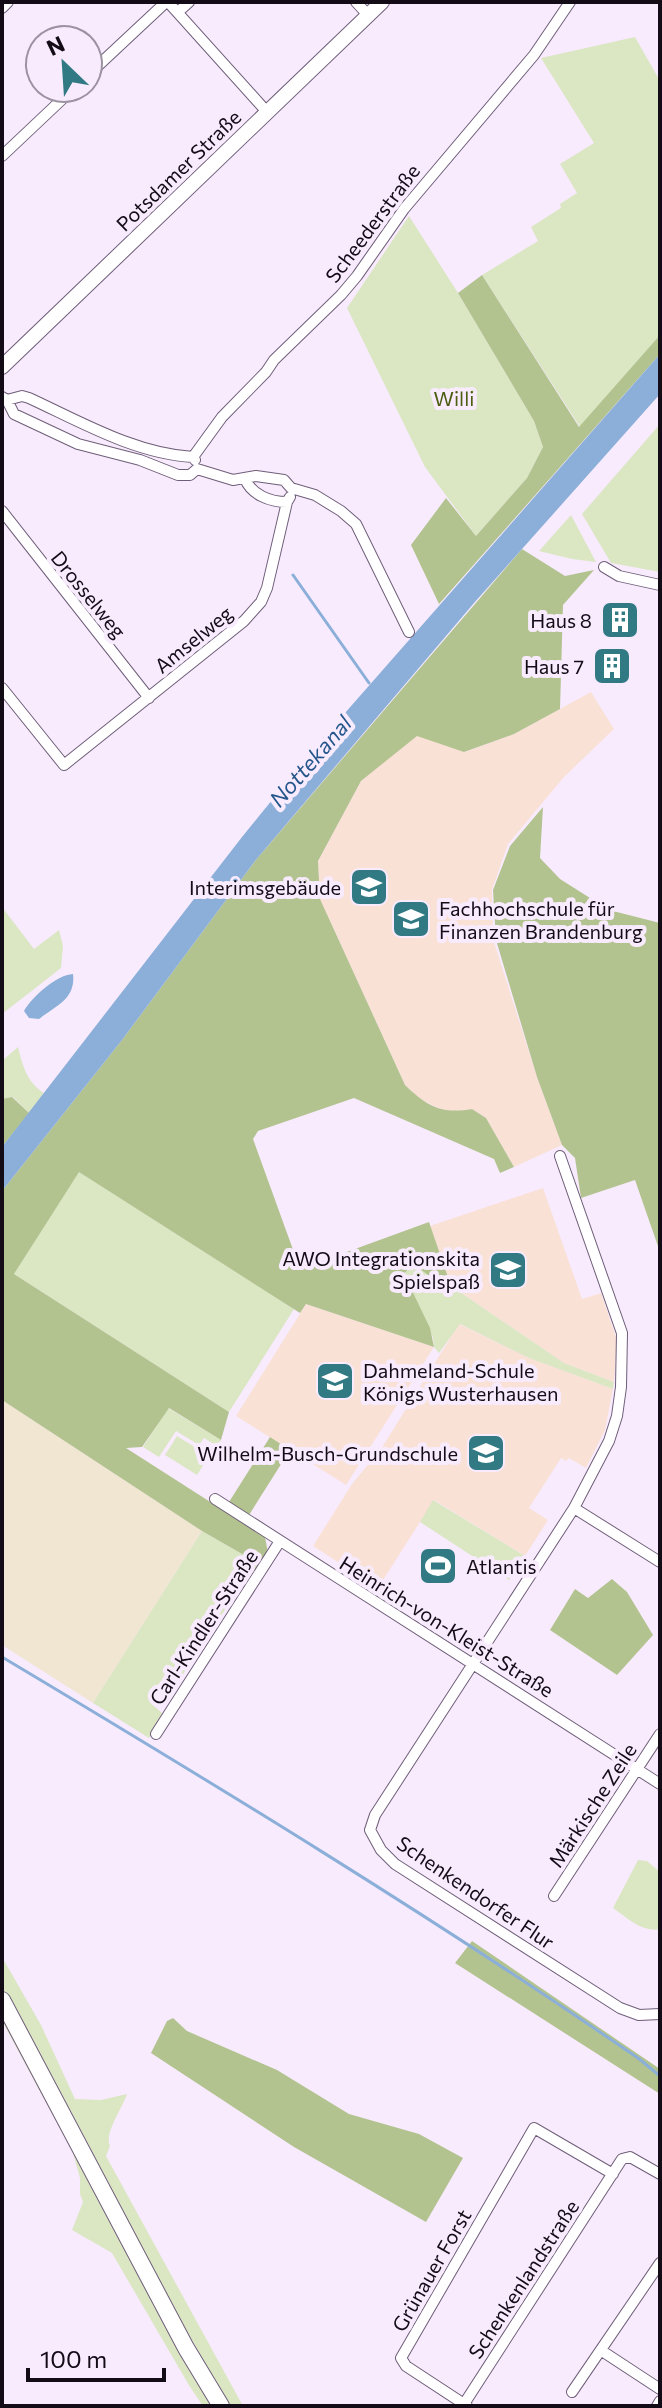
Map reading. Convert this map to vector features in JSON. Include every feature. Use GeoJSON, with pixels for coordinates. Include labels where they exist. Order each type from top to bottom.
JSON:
{"type":"FeatureCollection","features":[{"type":"Feature","properties":{"kind":"main road","name":"Potsdamer Straße"},"geometry":{"type":"LineString","coordinates":[[2,367],[382,2]]}},
{"type":"Feature","properties":{"kind":"main road"},"geometry":{"type":"LineString","coordinates":[[2,2000],[186,2348],[221,2406]]}},
{"type":"Feature","properties":{"kind":"street"},"geometry":{"type":"LineString","coordinates":[[2,8],[8,2]]}},
{"type":"Feature","properties":{"kind":"street"},"geometry":{"type":"LineString","coordinates":[[104,60],[167,2],[179,11],[267,112]]}},
{"type":"Feature","properties":{"kind":"street"},"geometry":{"type":"LineString","coordinates":[[179,11],[189,2]]}},
{"type":"Feature","properties":{"kind":"street"},"geometry":{"type":"LineString","coordinates":[[356,2],[368,15]]}},
{"type":"Feature","properties":{"kind":"street","name":"Scheederstraße"},"geometry":{"type":"LineString","coordinates":[[193,457],[222,417],[274,360],[341,295],[404,209],[534,55],[570,2]]}},
{"type":"Feature","properties":{"kind":"street"},"geometry":{"type":"LineString","coordinates":[[2,156],[57,104]]}},
{"type":"Feature","properties":{"kind":"street"},"geometry":{"type":"LineString","coordinates":[[4,398],[29,398],[107,434],[160,453],[193,457],[197,469],[190,475],[178,475],[140,460],[78,444],[14,414],[4,398]]}},
{"type":"Feature","properties":{"kind":"street"},"geometry":{"type":"LineString","coordinates":[[197,469],[222,478],[256,476],[284,480],[291,488],[326,501],[356,524],[409,632]]}},
{"type":"Feature","properties":{"kind":"street"},"geometry":{"type":"LineString","coordinates":[[245,479],[257,493],[287,502]]}},
{"type":"Feature","properties":{"kind":"street","name":"Amselweg"},"geometry":{"type":"LineString","coordinates":[[2,688],[64,765],[244,621],[261,602],[275,559],[291,488]]}},
{"type":"Feature","properties":{"kind":"street","name":"Drosselweg"},"geometry":{"type":"LineString","coordinates":[[2,511],[149,698]]}},
{"type":"Feature","properties":{"kind":"street"},"geometry":{"type":"LineString","coordinates":[[604,567],[619,576],[660,585]]}},
{"type":"Feature","properties":{"kind":"street","name":"Schenkendorfer Flur"},"geometry":{"type":"LineString","coordinates":[[560,1156],[623,1343],[621,1387],[613,1429],[574,1508],[375,1815],[370,1828],[374,1839],[395,1864],[620,2008],[639,2015],[660,2014]]}},
{"type":"Feature","properties":{"kind":"street","name":"Heinrich-von-Kleist-Straße"},"geometry":{"type":"LineString","coordinates":[[215,1499],[660,1784]]}},
{"type":"Feature","properties":{"kind":"street"},"geometry":{"type":"LineString","coordinates":[[574,1508],[660,1562]]}},
{"type":"Feature","properties":{"kind":"street","name":"Carl-Kindler-Straße"},"geometry":{"type":"LineString","coordinates":[[156,1734],[280,1541]]}},
{"type":"Feature","properties":{"kind":"street","name":"Märkische Zeile"},"geometry":{"type":"LineString","coordinates":[[554,1896],[660,1734]]}},
{"type":"Feature","properties":{"kind":"street","name":"Grünauer Forst"},"geometry":{"type":"LineString","coordinates":[[465,2405],[406,2366],[401,2358],[534,2128],[613,2174]]}},
{"type":"Feature","properties":{"kind":"street"},"geometry":{"type":"LineString","coordinates":[[613,2174],[622,2159],[630,2157],[660,2174]]}},
{"type":"Feature","properties":{"kind":"street","name":"Schenkenlandstraße"},"geometry":{"type":"LineString","coordinates":[[465,2405],[613,2174]]}},
{"type":"Feature","properties":{"kind":"street"},"geometry":{"type":"LineString","coordinates":[[572,2392],[660,2263]]}},
{"type":"Feature","properties":{"kind":"street"},"geometry":{"type":"LineString","coordinates":[[602,2351],[660,2389]]}},
{"type":"Feature","properties":{"kind":"shaded area","name":"Fachhochschule für Finanzen Brandenburg"},"geometry":{"type":"Polygon","coordinates":[[[591,692],[614,729],[564,777],[508,844],[492,890],[493,939],[562,1145],[514,1167],[486,1118],[472,1109],[448,1113],[420,1099],[405,1085],[320,899],[318,861],[361,781],[417,735],[465,752],[514,734],[591,692]]]}},
{"type":"Feature","properties":{"kind":"shaded area","name":"AWO Integrationskita Spielspaß"},"geometry":{"type":"Polygon","coordinates":[[[543,1188],[582,1299],[601,1293],[617,1340],[614,1382],[564,1363],[451,1286],[430,1226],[543,1188]]]}},
{"type":"Feature","properties":{"kind":"shaded area","name":"Dahmeland-Schule Königs Wusterhausen"},"geometry":{"type":"Polygon","coordinates":[[[306,1304],[434,1347],[346,1485],[236,1416],[306,1304]]]}},
{"type":"Feature","properties":{"kind":"shaded area","name":"Wilhelm-Busch-Grundschule"},"geometry":{"type":"Polygon","coordinates":[[[459,1324],[529,1358],[613,1389],[605,1430],[586,1468],[569,1458],[566,1461],[561,1458],[529,1508],[548,1520],[525,1556],[434,1500],[378,1588],[313,1546],[352,1484],[381,1449],[459,1324]]]}},
{"type":"Feature","properties":{"kind":"shaded area"},"geometry":{"type":"Polygon","coordinates":[[[2,1400],[202,1531],[93,1703],[2,1645],[2,1400]]]}},
{"type":"Feature","properties":{"kind":"green space"},"geometry":{"type":"Polygon","coordinates":[[[635,37],[660,81],[660,335],[580,427],[482,275],[538,241],[531,227],[561,208],[560,204],[577,193],[560,164],[594,143],[541,58],[635,37]]]}},
{"type":"Feature","properties":{"kind":"green space","name":"Willi"},"geometry":{"type":"Polygon","coordinates":[[[409,216],[534,421],[543,447],[527,478],[476,536],[425,467],[347,308],[409,216]]]}},
{"type":"Feature","properties":{"kind":"green space"},"geometry":{"type":"Polygon","coordinates":[[[482,275],[579,427],[660,335],[660,354],[439,604],[411,545],[446,498],[476,536],[527,478],[543,447],[534,421],[458,293],[482,275]]]}},
{"type":"Feature","properties":{"kind":"green space"},"geometry":{"type":"Polygon","coordinates":[[[660,424],[660,572],[611,563],[582,514],[660,424]]]}},
{"type":"Feature","properties":{"kind":"green space"},"geometry":{"type":"Polygon","coordinates":[[[571,515],[596,562],[539,551],[571,515]]]}},
{"type":"Feature","properties":{"kind":"green space"},"geometry":{"type":"Polygon","coordinates":[[[522,549],[565,576],[594,570],[563,605],[560,709],[514,734],[464,752],[417,736],[361,781],[318,861],[320,899],[405,1085],[436,1107],[472,1109],[486,1118],[514,1167],[500,1173],[494,1159],[354,1098],[258,1131],[253,1139],[300,1269],[429,1222],[451,1286],[411,1266],[404,1274],[430,1328],[434,1347],[306,1304],[300,1313],[79,1172],[14,1274],[229,1412],[221,1440],[169,1408],[142,1447],[126,1448],[265,1537],[268,1553],[261,1565],[202,1531],[2,1400],[2,1191],[122,1040],[255,861],[522,549]]]}},
{"type":"Feature","properties":{"kind":"green space"},"geometry":{"type":"Polygon","coordinates":[[[543,807],[540,858],[560,879],[609,910],[660,923],[660,1252],[635,1180],[581,1198],[575,1158],[562,1145],[537,1077],[496,940],[493,890],[510,846],[543,807]]]}},
{"type":"Feature","properties":{"kind":"green space"},"geometry":{"type":"Polygon","coordinates":[[[2,907],[34,949],[59,930],[63,946],[61,968],[2,1014],[2,907]]]}},
{"type":"Feature","properties":{"kind":"green space"},"geometry":{"type":"Polygon","coordinates":[[[18,1047],[26,1073],[44,1093],[29,1113],[13,1097],[2,1099],[2,1061],[18,1047]]]}},
{"type":"Feature","properties":{"kind":"green space"},"geometry":{"type":"Polygon","coordinates":[[[12,1097],[29,1113],[2,1147],[2,1099],[12,1097]]]}},
{"type":"Feature","properties":{"kind":"green space"},"geometry":{"type":"Polygon","coordinates":[[[78,1171],[294,1309],[229,1412],[14,1274],[78,1171]]]}},
{"type":"Feature","properties":{"kind":"green space"},"geometry":{"type":"Polygon","coordinates":[[[412,1266],[451,1286],[564,1363],[614,1382],[613,1389],[529,1358],[460,1324],[439,1353],[404,1274],[412,1266]]]}},
{"type":"Feature","properties":{"kind":"green space"},"geometry":{"type":"Polygon","coordinates":[[[168,1408],[221,1440],[217,1446],[204,1438],[199,1445],[176,1431],[159,1457],[143,1447],[168,1408]]]}},
{"type":"Feature","properties":{"kind":"green space"},"geometry":{"type":"Polygon","coordinates":[[[177,1436],[209,1456],[197,1475],[165,1455],[177,1436]]]}},
{"type":"Feature","properties":{"kind":"green space"},"geometry":{"type":"Polygon","coordinates":[[[270,1437],[290,1450],[249,1515],[229,1502],[270,1437]]]}},
{"type":"Feature","properties":{"kind":"green space"},"geometry":{"type":"Polygon","coordinates":[[[433,1500],[525,1556],[509,1580],[420,1522],[433,1500]]]}},
{"type":"Feature","properties":{"kind":"green space"},"geometry":{"type":"Polygon","coordinates":[[[202,1531],[261,1565],[248,1585],[241,1585],[176,1685],[162,1683],[151,1691],[152,1704],[164,1715],[149,1738],[93,1703],[202,1531]]]}},
{"type":"Feature","properties":{"kind":"green space"},"geometry":{"type":"Polygon","coordinates":[[[612,1579],[627,1592],[653,1635],[617,1675],[550,1630],[575,1589],[588,1598],[612,1579]]]}},
{"type":"Feature","properties":{"kind":"green space"},"geometry":{"type":"Polygon","coordinates":[[[638,1860],[647,1861],[660,1872],[660,1929],[641,1927],[613,1908],[638,1860]]]}},
{"type":"Feature","properties":{"kind":"green space"},"geometry":{"type":"Polygon","coordinates":[[[472,1941],[660,2069],[660,2094],[455,1963],[472,1941]]]}},
{"type":"Feature","properties":{"kind":"green space"},"geometry":{"type":"Polygon","coordinates":[[[2,1957],[41,2025],[75,2099],[101,2100],[127,2094],[111,2128],[106,2156],[243,2406],[230,2406],[183,2325],[2,1986],[2,1957]]]}},
{"type":"Feature","properties":{"kind":"green space"},"geometry":{"type":"Polygon","coordinates":[[[2,2012],[217,2406],[203,2406],[112,2253],[72,2230],[83,2202],[73,2153],[2,2021],[2,2012]]]}},
{"type":"Feature","properties":{"kind":"green space"},"geometry":{"type":"Polygon","coordinates":[[[173,2018],[187,2031],[277,2070],[349,2114],[419,2134],[463,2158],[426,2222],[294,2147],[151,2053],[167,2021],[173,2018]]]}},
{"type":"Feature","properties":{"kind":"water","name":"Nottekanal"},"geometry":{"type":"Polygon","coordinates":[[[660,354],[660,394],[474,603],[255,861],[122,1040],[2,1191],[2,1147],[242,837],[316,746],[660,354]]]}},
{"type":"Feature","properties":{"kind":"water"},"geometry":{"type":"Polygon","coordinates":[[[73,974],[71,990],[64,1001],[39,1019],[29,1018],[24,1011],[39,993],[59,978],[73,974]]]}},
{"type":"Feature","properties":{"kind":"waterway"},"geometry":{"type":"LineString","coordinates":[[293,575],[369,683]]}},
{"type":"Feature","properties":{"kind":"waterway"},"geometry":{"type":"LineString","coordinates":[[2,1657],[403,1903],[560,2005],[660,2076]]}},
{"type":"Feature","properties":{"kind":"place","name":"Haus 8"},"geometry":{"type":"Point","coordinates":[620,620]}},
{"type":"Feature","properties":{"kind":"place","name":"Haus 7"},"geometry":{"type":"Point","coordinates":[612,666]}},
{"type":"Feature","properties":{"kind":"place","name":"Interimsgebäude"},"geometry":{"type":"Point","coordinates":[369,887]}},
{"type":"Feature","properties":{"kind":"place","name":"Fachhochschule für Finanzen Brandenburg"},"geometry":{"type":"Point","coordinates":[411,919]}},
{"type":"Feature","properties":{"kind":"place","name":"AWO Integrationskita Spielspaß"},"geometry":{"type":"Point","coordinates":[508,1270]}},
{"type":"Feature","properties":{"kind":"place","name":"Dahmeland-Schule Königs Wusterhausen"},"geometry":{"type":"Point","coordinates":[335,1381]}},
{"type":"Feature","properties":{"kind":"place","name":"Wilhelm-Busch-Grundschule"},"geometry":{"type":"Point","coordinates":[486,1453]}},
{"type":"Feature","properties":{"kind":"place","name":"Atlantis"},"geometry":{"type":"Point","coordinates":[438,1566]}}]}
